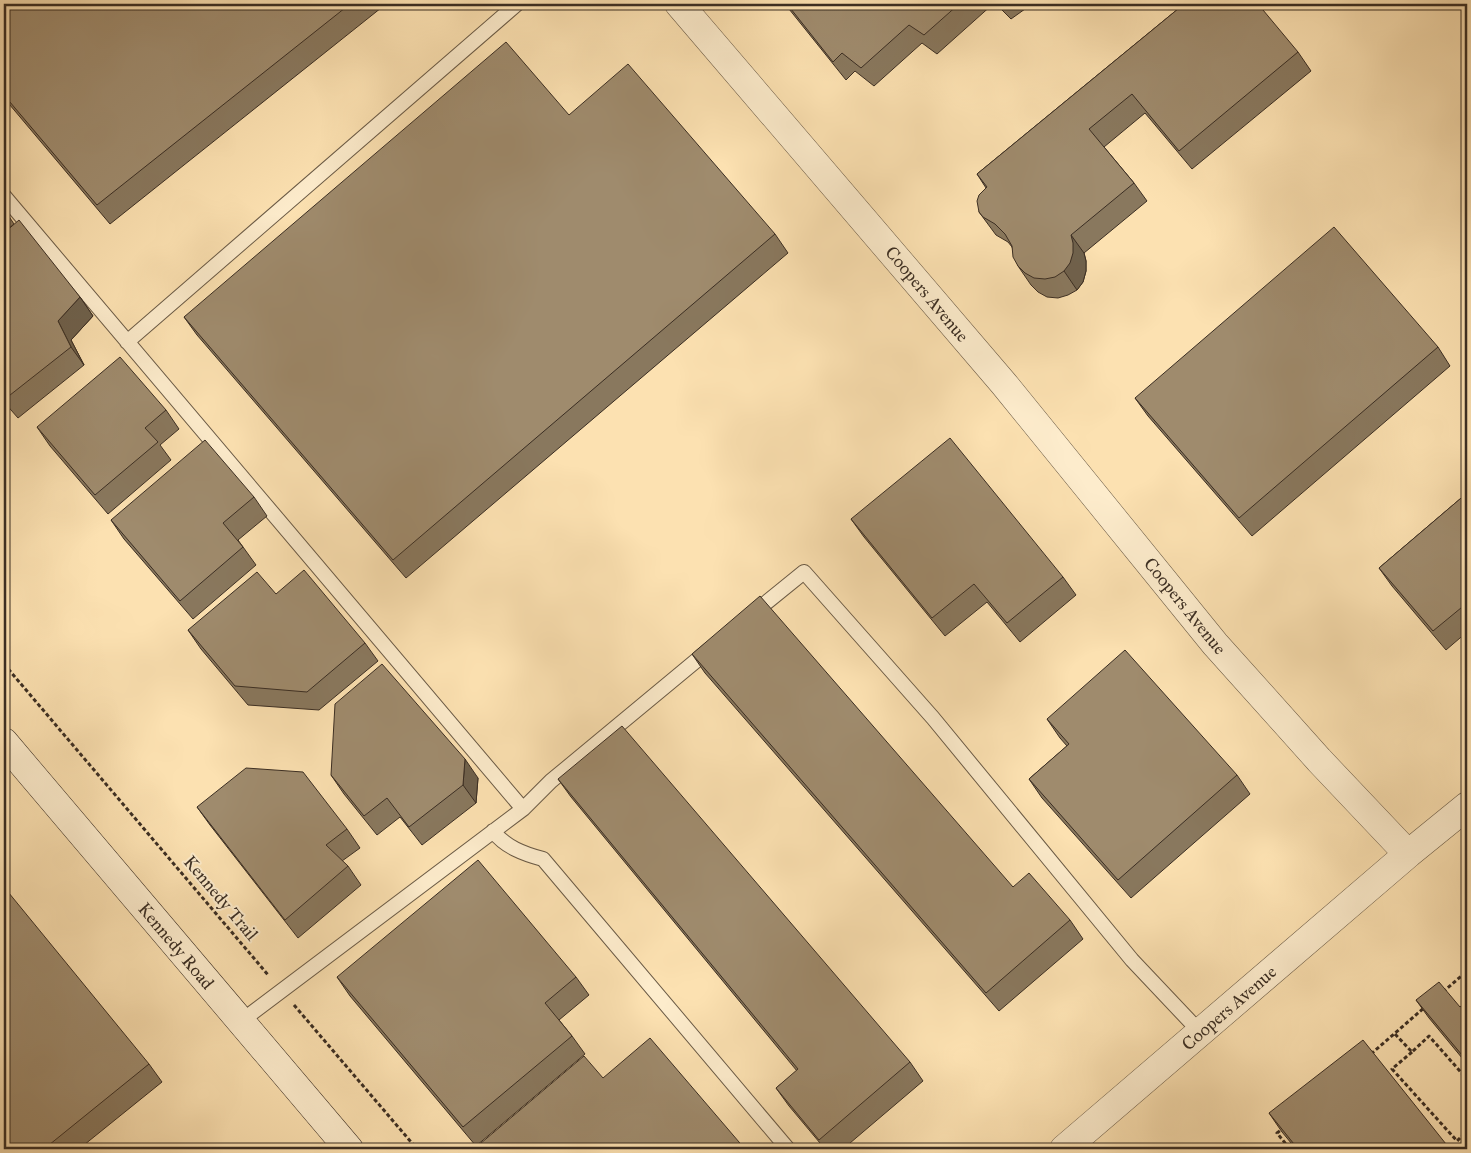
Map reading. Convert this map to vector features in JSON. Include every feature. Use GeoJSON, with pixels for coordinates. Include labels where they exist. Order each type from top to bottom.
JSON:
{"type":"FeatureCollection","features":[{"type":"Feature","properties":{"kind":"street","name":"Coopers Avenue"},"geometry":{"type":"LineString","coordinates":[[679,4],[1004,384],[1215,644],[1319,760],[1408,854],[1064,1149]]}},
{"type":"Feature","properties":{"kind":"street","name":"Kennedy Road"},"geometry":{"type":"LineString","coordinates":[[4,743],[350,1149]]}},
{"type":"Feature","properties":{"kind":"street"},"geometry":{"type":"LineString","coordinates":[[1408,854],[1467,806]]}},
{"type":"Feature","properties":{"kind":"lane"},"geometry":{"type":"LineString","coordinates":[[127,342],[517,4]]}},
{"type":"Feature","properties":{"kind":"lane"},"geometry":{"type":"LineString","coordinates":[[4,196],[523,809]]}},
{"type":"Feature","properties":{"kind":"lane"},"geometry":{"type":"LineString","coordinates":[[744,621],[804,572],[933,718],[1132,960],[1201,1033]]}},
{"type":"Feature","properties":{"kind":"lane"},"geometry":{"type":"LineString","coordinates":[[240,1022],[523,809],[551,781],[722,640]]}},
{"type":"Feature","properties":{"kind":"lane"},"geometry":{"type":"LineString","coordinates":[[494,831],[497,836],[521,853],[543,859],[788,1149]]}},
{"type":"Feature","properties":{"kind":"path","name":"Kennedy Trail"},"geometry":{"type":"LineString","coordinates":[[4,664],[417,1149]]}},
{"type":"Feature","properties":{"kind":"path"},"geometry":{"type":"LineString","coordinates":[[1438,996],[1467,971]]}},
{"type":"Feature","properties":{"kind":"path"},"geometry":{"type":"LineString","coordinates":[[1366,1059],[1431,1002]]}},
{"type":"Feature","properties":{"kind":"path"},"geometry":{"type":"LineString","coordinates":[[1395,1034],[1412,1052]]}},
{"type":"Feature","properties":{"kind":"path"},"geometry":{"type":"LineString","coordinates":[[1467,1079],[1429,1036],[1392,1069],[1458,1140],[1467,1132]]}},
{"type":"Feature","properties":{"kind":"path"},"geometry":{"type":"LineString","coordinates":[[1290,1149],[1277,1134],[1292,1121]]}},
{"type":"Feature","properties":{"kind":"building"},"geometry":{"type":"Polygon","coordinates":[[[4,4],[350,4],[97,205],[4,95],[4,4]]]}},
{"type":"Feature","properties":{"kind":"building"},"geometry":{"type":"Polygon","coordinates":[[[787,4],[959,4],[924,35],[909,25],[861,68],[842,53],[833,62],[787,4]]]}},
{"type":"Feature","properties":{"kind":"building"},"geometry":{"type":"Polygon","coordinates":[[[1184,4],[1258,4],[1298,52],[1179,151],[1132,94],[1089,129],[1134,183],[1071,235],[1073,253],[1070,263],[1064,271],[1055,277],[1045,279],[1034,278],[1025,273],[1013,257],[1012,246],[1005,234],[979,212],[977,201],[979,195],[987,187],[977,174],[1184,4]]]}},
{"type":"Feature","properties":{"kind":"building"},"geometry":{"type":"Polygon","coordinates":[[[506,42],[569,115],[628,64],[775,234],[393,560],[184,317],[506,42]]]}},
{"type":"Feature","properties":{"kind":"building"},"geometry":{"type":"Polygon","coordinates":[[[19,220],[80,297],[58,321],[71,347],[5,399],[4,233],[19,220]]]}},
{"type":"Feature","properties":{"kind":"building"},"geometry":{"type":"Polygon","coordinates":[[[1334,227],[1438,347],[1239,518],[1135,398],[1334,227]]]}},
{"type":"Feature","properties":{"kind":"building"},"geometry":{"type":"Polygon","coordinates":[[[120,357],[166,410],[145,428],[158,442],[95,495],[37,427],[120,357]]]}},
{"type":"Feature","properties":{"kind":"building"},"geometry":{"type":"Polygon","coordinates":[[[950,438],[1063,577],[1007,623],[974,584],[932,618],[851,519],[950,438]]]}},
{"type":"Feature","properties":{"kind":"building"},"geometry":{"type":"Polygon","coordinates":[[[205,440],[254,497],[223,523],[243,547],[180,601],[111,520],[205,440]]]}},
{"type":"Feature","properties":{"kind":"building"},"geometry":{"type":"Polygon","coordinates":[[[1467,493],[1467,603],[1433,631],[1379,568],[1467,493]]]}},
{"type":"Feature","properties":{"kind":"building"},"geometry":{"type":"Polygon","coordinates":[[[304,570],[365,643],[307,692],[235,686],[188,630],[257,572],[276,594],[304,570]]]}},
{"type":"Feature","properties":{"kind":"building"},"geometry":{"type":"Polygon","coordinates":[[[760,596],[1013,887],[1029,873],[1070,920],[986,993],[692,654],[760,596]]]}},
{"type":"Feature","properties":{"kind":"building"},"geometry":{"type":"Polygon","coordinates":[[[1125,650],[1237,775],[1118,880],[1029,779],[1069,744],[1047,719],[1125,650]]]}},
{"type":"Feature","properties":{"kind":"building"},"geometry":{"type":"Polygon","coordinates":[[[382,664],[465,759],[463,785],[409,827],[387,798],[364,816],[331,775],[335,704],[382,664]]]}},
{"type":"Feature","properties":{"kind":"building"},"geometry":{"type":"Polygon","coordinates":[[[622,726],[910,1062],[819,1140],[776,1088],[798,1069],[558,779],[622,726]]]}},
{"type":"Feature","properties":{"kind":"building"},"geometry":{"type":"Polygon","coordinates":[[[246,768],[303,772],[347,829],[326,845],[348,866],[285,920],[197,807],[246,768]]]}},
{"type":"Feature","properties":{"kind":"building"},"geometry":{"type":"Polygon","coordinates":[[[478,860],[576,977],[545,1003],[572,1036],[463,1127],[337,977],[478,860]]]}},
{"type":"Feature","properties":{"kind":"building"},"geometry":{"type":"Polygon","coordinates":[[[4,887],[149,1064],[44,1149],[4,1149],[4,887]]]}},
{"type":"Feature","properties":{"kind":"building"},"geometry":{"type":"Polygon","coordinates":[[[1439,982],[1460,1007],[1467,1001],[1467,1061],[1416,1000],[1439,982]]]}},
{"type":"Feature","properties":{"kind":"building"},"geometry":{"type":"Polygon","coordinates":[[[650,1038],[745,1149],[474,1149],[584,1056],[603,1078],[650,1038]]]}},
{"type":"Feature","properties":{"kind":"building"},"geometry":{"type":"Polygon","coordinates":[[[1363,1040],[1450,1149],[1298,1149],[1269,1113],[1363,1040]]]}}]}
